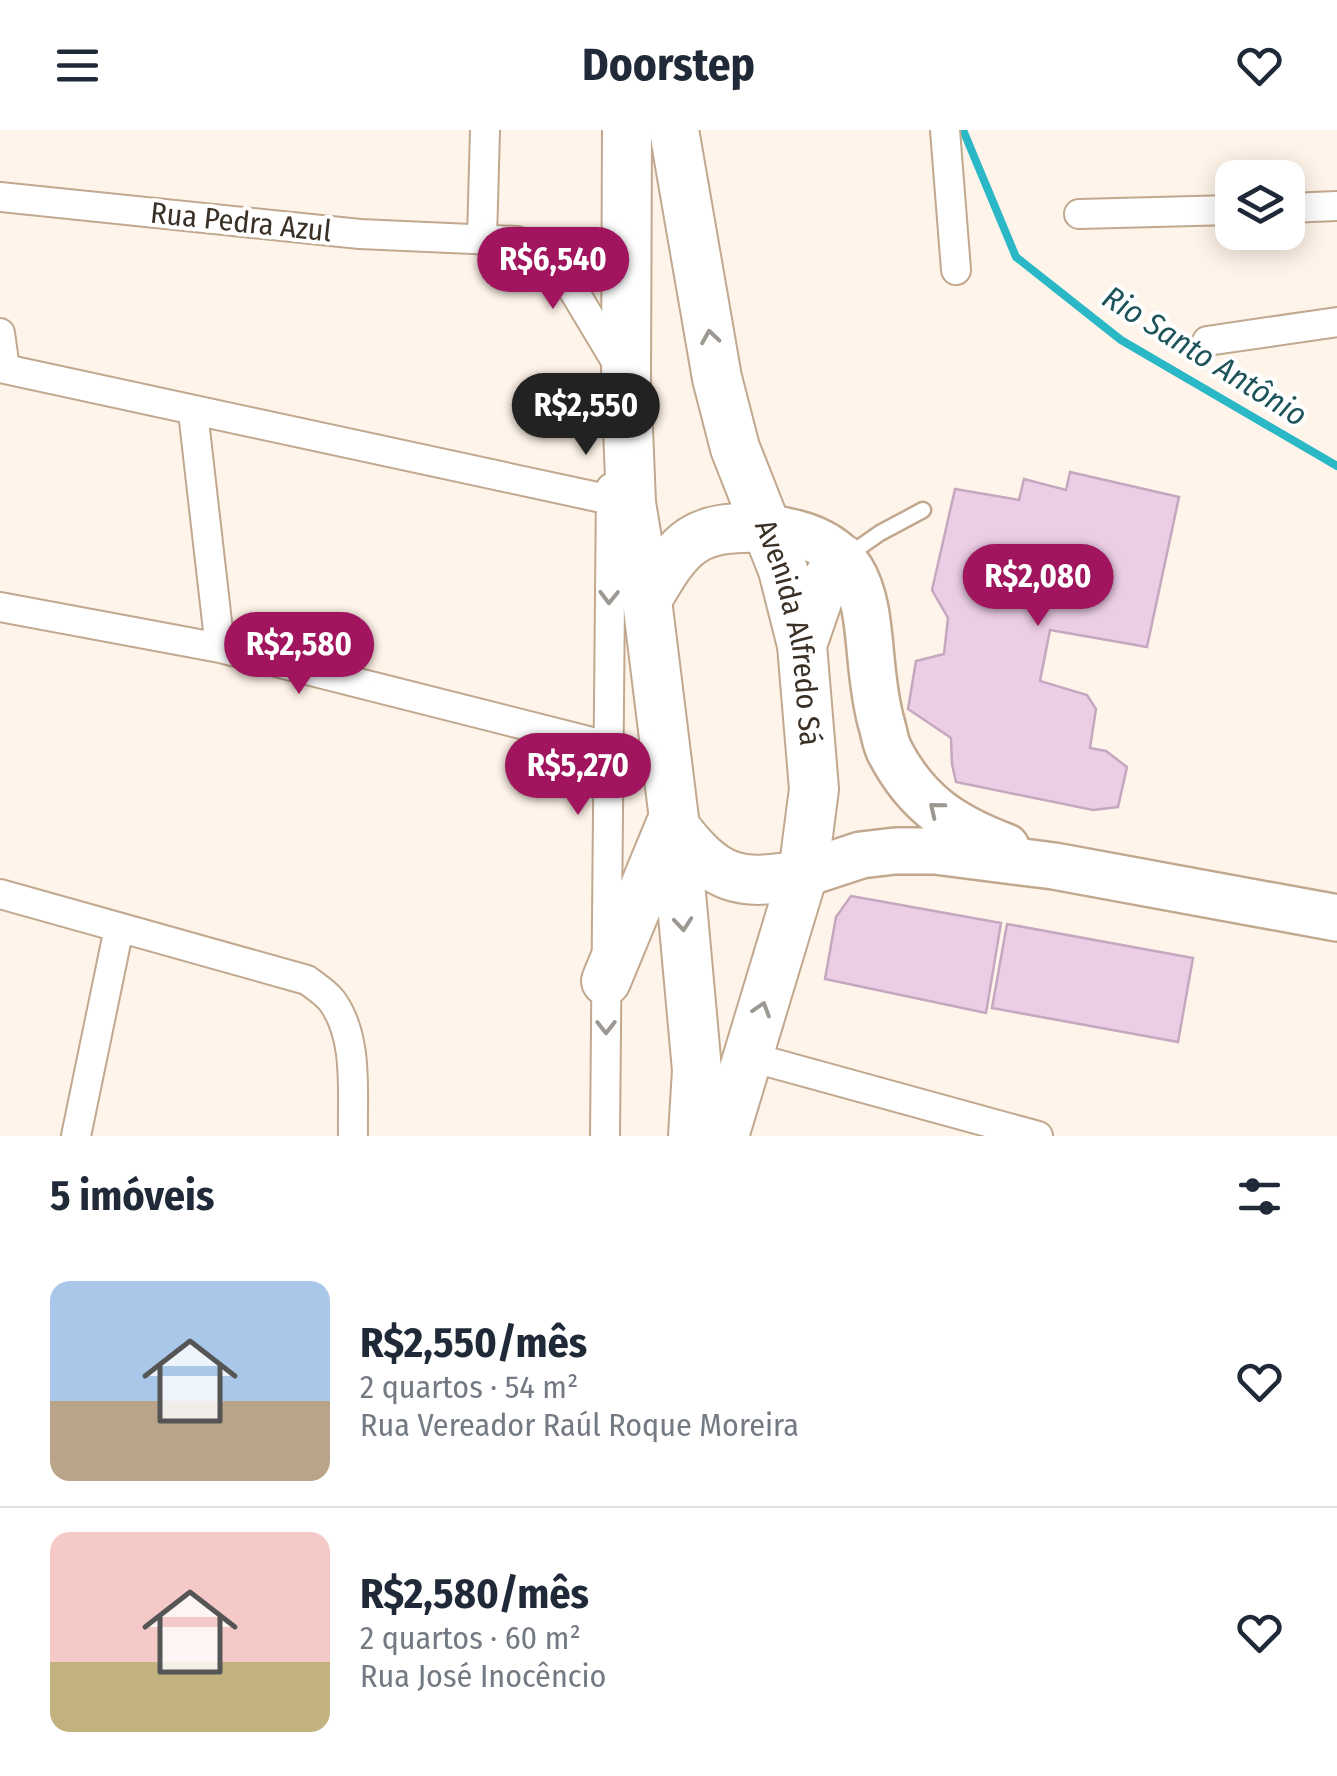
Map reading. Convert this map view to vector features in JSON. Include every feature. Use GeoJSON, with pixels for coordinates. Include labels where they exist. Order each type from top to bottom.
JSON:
{"type":"FeatureCollection","features":[{"type":"Feature","properties":{"kind":"highway"},"geometry":{"type":"LineString","coordinates":[[627,130],[629,441],[621,501],[647,600],[674,823],[697,1070],[693,1136]]}},
{"type":"Feature","properties":{"kind":"highway","name":"Avenida Alfredo Sá"},"geometry":{"type":"LineString","coordinates":[[679,138],[717,378],[735,448],[782,570],[802,645],[814,789],[803,874],[724,1136]]}},
{"type":"Feature","properties":{"kind":"highway"},"geometry":{"type":"LineString","coordinates":[[621,501],[766,528]]}},
{"type":"Feature","properties":{"kind":"highway"},"geometry":{"type":"LineString","coordinates":[[647,600],[671,558],[698,536],[766,528]]}},
{"type":"Feature","properties":{"kind":"highway"},"geometry":{"type":"LineString","coordinates":[[802,645],[822,586],[842,559]]}},
{"type":"Feature","properties":{"kind":"highway"},"geometry":{"type":"LineString","coordinates":[[674,823],[696,856],[717,872],[746,881],[803,874]]}},
{"type":"Feature","properties":{"kind":"highway"},"geometry":{"type":"LineString","coordinates":[[606,981],[674,823]]}},
{"type":"Feature","properties":{"kind":"main road"},"geometry":{"type":"LineString","coordinates":[[766,528],[842,559],[856,576],[866,602],[875,700],[888,750],[923,799],[963,830],[1054,866]]}},
{"type":"Feature","properties":{"kind":"main road"},"geometry":{"type":"LineString","coordinates":[[803,874],[861,855],[895,850],[935,851],[1054,866],[1334,918]]}},
{"type":"Feature","properties":{"kind":"street"},"geometry":{"type":"LineString","coordinates":[[482,239],[485,130]]}},
{"type":"Feature","properties":{"kind":"street"},"geometry":{"type":"LineString","coordinates":[[945,130],[956,270]]}},
{"type":"Feature","properties":{"kind":"street","name":"Rua Pedra Azul"},"geometry":{"type":"LineString","coordinates":[[0,196],[360,234],[518,240],[538,248],[557,264],[626,379]]}},
{"type":"Feature","properties":{"kind":"street"},"geometry":{"type":"LineString","coordinates":[[1305,207],[1337,206]]}},
{"type":"Feature","properties":{"kind":"street"},"geometry":{"type":"LineString","coordinates":[[1079,214],[1215,210]]}},
{"type":"Feature","properties":{"kind":"street"},"geometry":{"type":"LineString","coordinates":[[1207,341],[1337,322]]}},
{"type":"Feature","properties":{"kind":"street"},"geometry":{"type":"LineString","coordinates":[[0,333],[2,368],[621,501],[608,746],[606,1136]]}},
{"type":"Feature","properties":{"kind":"street"},"geometry":{"type":"LineString","coordinates":[[193,412],[220,648]]}},
{"type":"Feature","properties":{"kind":"street"},"geometry":{"type":"LineString","coordinates":[[0,607],[220,648],[608,746],[665,766]]}},
{"type":"Feature","properties":{"kind":"street"},"geometry":{"type":"LineString","coordinates":[[0,894],[307,980],[330,999],[345,1025],[351,1054],[353,1136]]}},
{"type":"Feature","properties":{"kind":"street"},"geometry":{"type":"LineString","coordinates":[[76,1136],[119,928]]}},
{"type":"Feature","properties":{"kind":"street"},"geometry":{"type":"LineString","coordinates":[[747,1056],[1004,1132],[1038,1136]]}},
{"type":"Feature","properties":{"kind":"lane"},"geometry":{"type":"LineString","coordinates":[[842,559],[923,510]]}},
{"type":"Feature","properties":{"kind":"building"},"geometry":{"type":"Polygon","coordinates":[[[1070,472],[1179,497],[1147,647],[1050,630],[1040,681],[1087,695],[1096,709],[1090,748],[1106,751],[1127,767],[1118,807],[1093,810],[956,782],[951,738],[908,709],[916,661],[944,654],[948,618],[932,590],[955,489],[1019,500],[1024,479],[1066,490],[1070,472]]]}},
{"type":"Feature","properties":{"kind":"building"},"geometry":{"type":"Polygon","coordinates":[[[851,896],[1001,923],[986,1013],[825,979],[836,917],[851,896]]]}},
{"type":"Feature","properties":{"kind":"building"},"geometry":{"type":"Polygon","coordinates":[[[1007,924],[1193,958],[1178,1042],[992,1008],[1007,924]]]}},
{"type":"Feature","properties":{"kind":"waterway","name":"Rio Santo Antônio"},"geometry":{"type":"LineString","coordinates":[[963,130],[1016,257],[1121,340],[1337,466]]}}]}
